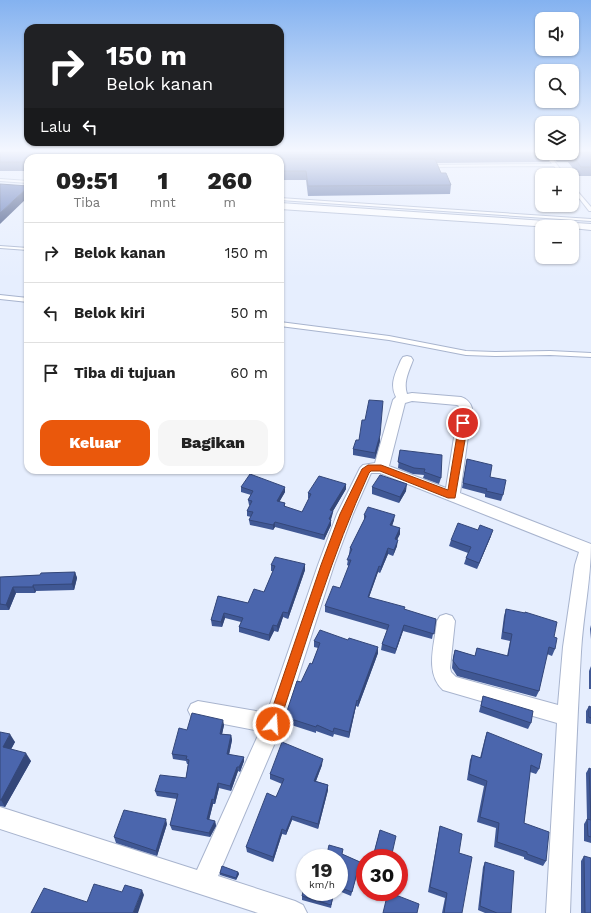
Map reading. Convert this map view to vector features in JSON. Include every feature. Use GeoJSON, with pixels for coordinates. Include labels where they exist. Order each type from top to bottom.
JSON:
{"type":"FeatureCollection","features":[{"type":"Feature","properties":{"kind":"street"},"geometry":{"type":"LineString","coordinates":[[284,206],[591,227]]}},
{"type":"Feature","properties":{"kind":"street"},"geometry":{"type":"LineString","coordinates":[[402,398],[398,392],[398,385],[407,360]]}},
{"type":"Feature","properties":{"kind":"street"},"geometry":{"type":"LineString","coordinates":[[381,468],[398,403],[402,398],[412,397],[458,400],[465,405],[452,495]]}},
{"type":"Feature","properties":{"kind":"street"},"geometry":{"type":"LineString","coordinates":[[204,884],[273,724],[323,572],[345,514],[365,471],[368,468],[381,468],[590,549],[583,565],[572,647],[567,717],[558,913]]}},
{"type":"Feature","properties":{"kind":"street"},"geometry":{"type":"LineString","coordinates":[[446,621],[441,668],[442,675],[450,684],[567,717]]}},
{"type":"Feature","properties":{"kind":"street"},"geometry":{"type":"LineString","coordinates":[[198,710],[273,724]]}},
{"type":"Feature","properties":{"kind":"street"},"geometry":{"type":"LineString","coordinates":[[0,818],[295,913]]}},
{"type":"Feature","properties":{"kind":"lane"},"geometry":{"type":"LineString","coordinates":[[579,195],[591,210]]}},
{"type":"Feature","properties":{"kind":"lane"},"geometry":{"type":"LineString","coordinates":[[284,199],[591,220]]}},
{"type":"Feature","properties":{"kind":"lane"},"geometry":{"type":"LineString","coordinates":[[0,247],[24,249]]}},
{"type":"Feature","properties":{"kind":"lane"},"geometry":{"type":"LineString","coordinates":[[0,297],[24,300]]}},
{"type":"Feature","properties":{"kind":"lane"},"geometry":{"type":"LineString","coordinates":[[284,325],[389,338],[466,353],[550,353],[591,355]]}},
{"type":"Feature","properties":{"kind":"building"},"geometry":{"type":"Polygon","coordinates":[[[0,195],[20,195],[0,213],[0,195]]]}},
{"type":"Feature","properties":{"kind":"building"},"geometry":{"type":"Polygon","coordinates":[[[369,400],[383,401],[380,435],[375,453],[353,449],[356,440],[359,440],[362,420],[365,420],[369,400]]]}},
{"type":"Feature","properties":{"kind":"building"},"geometry":{"type":"Polygon","coordinates":[[[400,450],[442,455],[441,478],[424,472],[425,469],[414,468],[398,462],[400,450]]]}},
{"type":"Feature","properties":{"kind":"building"},"geometry":{"type":"Polygon","coordinates":[[[467,459],[492,465],[490,477],[506,480],[503,495],[463,483],[467,459]]]}},
{"type":"Feature","properties":{"kind":"building"},"geometry":{"type":"Polygon","coordinates":[[[250,474],[285,487],[277,501],[285,503],[284,506],[302,512],[311,494],[308,493],[319,476],[346,484],[330,510],[333,511],[329,519],[331,520],[324,535],[275,522],[273,525],[249,520],[253,512],[247,511],[252,501],[248,500],[253,491],[241,487],[250,474]]]}},
{"type":"Feature","properties":{"kind":"building"},"geometry":{"type":"Polygon","coordinates":[[[380,475],[407,484],[400,497],[372,487],[380,475]]]}},
{"type":"Feature","properties":{"kind":"building"},"geometry":{"type":"Polygon","coordinates":[[[368,507],[395,515],[390,525],[400,528],[395,539],[398,540],[394,550],[388,548],[381,567],[379,566],[368,597],[405,607],[404,609],[436,619],[434,634],[404,625],[396,649],[382,644],[389,625],[325,606],[333,586],[340,588],[351,560],[347,560],[352,549],[350,548],[366,516],[364,515],[368,507]]]}},
{"type":"Feature","properties":{"kind":"building"},"geometry":{"type":"Polygon","coordinates":[[[458,523],[478,530],[480,525],[493,530],[479,563],[466,558],[471,547],[451,540],[458,523]]]}},
{"type":"Feature","properties":{"kind":"building"},"geometry":{"type":"Polygon","coordinates":[[[275,557],[305,564],[288,613],[283,612],[277,626],[273,625],[269,635],[239,627],[243,618],[224,613],[221,622],[211,620],[218,596],[248,603],[254,589],[264,592],[275,566],[271,565],[275,557]]]}},
{"type":"Feature","properties":{"kind":"building"},"geometry":{"type":"Polygon","coordinates":[[[75,572],[72,584],[13,587],[6,605],[0,604],[0,577],[40,575],[41,573],[75,572]]]}},
{"type":"Feature","properties":{"kind":"building"},"geometry":{"type":"Polygon","coordinates":[[[506,609],[525,612],[557,622],[554,637],[557,638],[555,649],[549,647],[539,691],[459,669],[453,661],[455,650],[475,656],[477,648],[508,656],[512,634],[503,632],[506,609]]]}},
{"type":"Feature","properties":{"kind":"building"},"geometry":{"type":"Polygon","coordinates":[[[320,630],[348,640],[349,638],[378,647],[358,701],[357,700],[349,732],[334,728],[333,732],[317,725],[316,727],[285,717],[297,681],[301,682],[310,663],[312,664],[320,643],[314,641],[320,630]]]}},
{"type":"Feature","properties":{"kind":"building"},"geometry":{"type":"Polygon","coordinates":[[[483,696],[533,711],[531,723],[481,706],[483,696]]]}},
{"type":"Feature","properties":{"kind":"building"},"geometry":{"type":"Polygon","coordinates":[[[589,706],[591,707],[591,718],[589,717],[589,706]]]}},
{"type":"Feature","properties":{"kind":"building"},"geometry":{"type":"Polygon","coordinates":[[[192,713],[223,720],[220,734],[231,735],[227,754],[244,757],[239,767],[237,767],[230,786],[218,783],[207,819],[215,821],[209,833],[170,825],[178,794],[155,791],[160,775],[186,778],[189,760],[186,759],[187,756],[172,754],[179,728],[187,730],[192,713]]]}},
{"type":"Feature","properties":{"kind":"building"},"geometry":{"type":"Polygon","coordinates":[[[0,732],[10,734],[3,747],[26,753],[1,800],[0,800],[0,732]]]}},
{"type":"Feature","properties":{"kind":"building"},"geometry":{"type":"Polygon","coordinates":[[[487,732],[542,754],[539,769],[531,765],[524,823],[549,832],[546,861],[527,854],[527,852],[497,842],[499,823],[480,817],[487,781],[469,774],[472,755],[481,758],[487,732]]]}},
{"type":"Feature","properties":{"kind":"building"},"geometry":{"type":"Polygon","coordinates":[[[282,742],[323,759],[314,781],[328,785],[318,824],[292,816],[286,831],[282,829],[273,857],[246,847],[267,793],[276,797],[284,779],[270,774],[282,742]]]}},
{"type":"Feature","properties":{"kind":"building"},"geometry":{"type":"Polygon","coordinates":[[[589,768],[591,769],[591,820],[589,768]]]}},
{"type":"Feature","properties":{"kind":"building"},"geometry":{"type":"Polygon","coordinates":[[[124,810],[166,819],[156,851],[114,837],[124,810]]]}},
{"type":"Feature","properties":{"kind":"building"},"geometry":{"type":"Polygon","coordinates":[[[587,819],[591,820],[591,837],[588,836],[587,819]]]}},
{"type":"Feature","properties":{"kind":"building"},"geometry":{"type":"Polygon","coordinates":[[[440,826],[462,834],[459,853],[472,857],[462,913],[444,913],[447,893],[430,887],[440,826]]]}},
{"type":"Feature","properties":{"kind":"building"},"geometry":{"type":"Polygon","coordinates":[[[380,830],[396,836],[393,849],[375,849],[380,830]]]}},
{"type":"Feature","properties":{"kind":"building"},"geometry":{"type":"Polygon","coordinates":[[[329,845],[343,849],[328,849],[329,845]]]}},
{"type":"Feature","properties":{"kind":"building"},"geometry":{"type":"Polygon","coordinates":[[[584,856],[591,858],[591,913],[585,913],[584,856]]]}},
{"type":"Feature","properties":{"kind":"building"},"geometry":{"type":"Polygon","coordinates":[[[348,857],[356,860],[356,877],[352,892],[348,890],[348,857]]]}},
{"type":"Feature","properties":{"kind":"building"},"geometry":{"type":"Polygon","coordinates":[[[485,862],[514,871],[511,913],[497,913],[480,906],[485,862]]]}},
{"type":"Feature","properties":{"kind":"building"},"geometry":{"type":"Polygon","coordinates":[[[222,866],[238,872],[236,878],[220,873],[222,866]]]}},
{"type":"Feature","properties":{"kind":"building"},"geometry":{"type":"Polygon","coordinates":[[[94,884],[122,892],[125,885],[142,890],[133,913],[31,913],[44,888],[87,902],[94,884]]]}},
{"type":"Feature","properties":{"kind":"building"},"geometry":{"type":"Polygon","coordinates":[[[408,900],[419,904],[417,913],[383,913],[386,901],[408,901],[408,900]]]}},
{"type":"Feature","properties":{"kind":"building"},"geometry":{"type":"Polygon","coordinates":[[[318,901],[332,901],[331,905],[318,901]]]}},
{"type":"Feature","properties":{"kind":"route"},"geometry":{"type":"LineString","coordinates":[[273,724],[326,565],[345,514],[365,471],[368,468],[381,468],[452,495],[463,423]]}}]}
